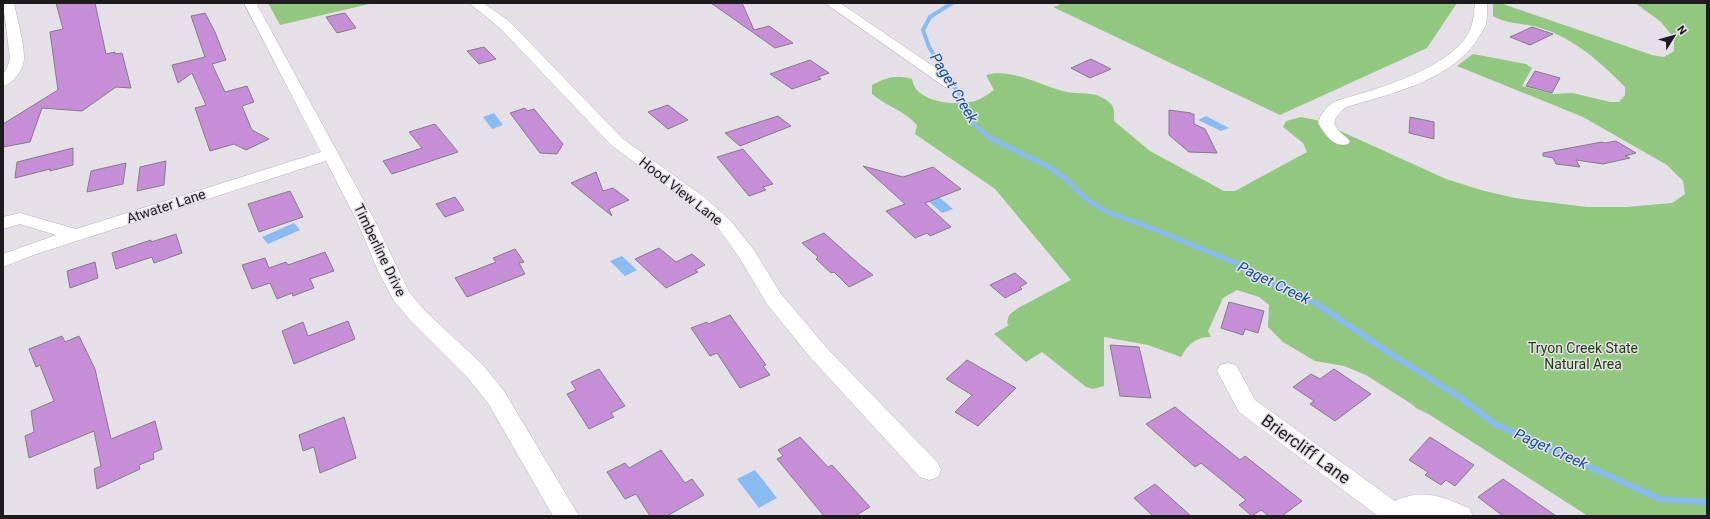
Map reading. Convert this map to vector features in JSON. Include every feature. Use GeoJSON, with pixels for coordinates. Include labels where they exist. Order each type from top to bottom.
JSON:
{"type":"FeatureCollection","features":[{"type":"Feature","properties":{"kind":"street"},"geometry":{"type":"LineString","coordinates":[[3,82],[10,76],[16,66],[17,58],[8,3]]}},
{"type":"Feature","properties":{"kind":"street","name":"Timberline Drive"},"geometry":{"type":"LineString","coordinates":[[250,3],[366,221],[388,271],[401,296],[418,316],[475,371],[496,397],[566,516]]}},
{"type":"Feature","properties":{"kind":"street","name":"Hood View Lane"},"geometry":{"type":"LineString","coordinates":[[475,3],[504,24],[617,142],[698,201],[724,224],[747,254],[774,299],[818,352],[929,470]]}},
{"type":"Feature","properties":{"kind":"street"},"geometry":{"type":"LineString","coordinates":[[831,3],[950,84]]}},
{"type":"Feature","properties":{"kind":"street"},"geometry":{"type":"LineString","coordinates":[[1342,141],[1332,132],[1326,123],[1327,116],[1333,110],[1341,104],[1404,84],[1430,73],[1458,54],[1474,35],[1480,21],[1481,3]]}},
{"type":"Feature","properties":{"kind":"street","name":"Atwater Lane"},"geometry":{"type":"LineString","coordinates":[[3,261],[29,250],[330,154]]}},
{"type":"Feature","properties":{"kind":"street"},"geometry":{"type":"LineString","coordinates":[[3,223],[20,218],[76,235]]}},
{"type":"Feature","properties":{"kind":"street","name":"Briercliff Lane"},"geometry":{"type":"LineString","coordinates":[[1228,371],[1247,406],[1394,514]]}},
{"type":"Feature","properties":{"kind":"street"},"geometry":{"type":"LineString","coordinates":[[1394,514],[1411,505],[1436,506],[1460,516]]}},
{"type":"Feature","properties":{"kind":"green space"},"geometry":{"type":"Polygon","coordinates":[[[268,3],[369,3],[369,4],[280,25],[268,3]]]}},
{"type":"Feature","properties":{"kind":"green space"},"geometry":{"type":"Polygon","coordinates":[[[1057,3],[1457,3],[1427,48],[1280,115],[1053,7],[1060,5],[1057,3]]]}},
{"type":"Feature","properties":{"kind":"green space","name":"Tryon Creek State Natural Area"},"geometry":{"type":"Polygon","coordinates":[[[1493,3],[1500,3],[1652,55],[1664,57],[1674,51],[1674,38],[1661,22],[1635,3],[1707,3],[1707,516],[1588,516],[1366,375],[1344,366],[1315,361],[1283,342],[1268,327],[1269,305],[1259,297],[1237,290],[1223,298],[1208,331],[1211,337],[1201,338],[1193,342],[1181,357],[1148,345],[1104,337],[1104,386],[1093,389],[1086,387],[1042,352],[1026,362],[994,334],[1009,325],[1007,323],[1009,315],[1018,308],[1071,280],[995,189],[915,134],[917,125],[912,120],[872,94],[872,85],[882,80],[901,77],[912,79],[914,86],[918,91],[931,99],[954,103],[975,101],[994,90],[986,75],[996,73],[1016,76],[1067,92],[1095,95],[1111,104],[1114,110],[1114,121],[1150,151],[1224,191],[1235,191],[1307,152],[1303,143],[1283,127],[1286,121],[1301,117],[1316,120],[1446,179],[1481,190],[1515,198],[1587,207],[1626,207],[1672,203],[1685,194],[1683,181],[1667,165],[1583,117],[1457,66],[1473,54],[1526,64],[1532,68],[1522,86],[1553,94],[1573,93],[1610,102],[1619,102],[1625,95],[1625,87],[1584,50],[1572,42],[1547,30],[1498,19],[1493,16],[1493,3]]]}},
{"type":"Feature","properties":{"kind":"water"},"geometry":{"type":"Polygon","coordinates":[[[494,113],[503,125],[492,129],[483,117],[494,113]]]}},
{"type":"Feature","properties":{"kind":"water"},"geometry":{"type":"Polygon","coordinates":[[[1206,116],[1229,128],[1221,131],[1198,120],[1206,116]]]}},
{"type":"Feature","properties":{"kind":"water"},"geometry":{"type":"Polygon","coordinates":[[[938,196],[953,209],[942,213],[927,200],[938,196]]]}},
{"type":"Feature","properties":{"kind":"water"},"geometry":{"type":"Polygon","coordinates":[[[294,223],[300,230],[268,244],[262,237],[294,223]]]}},
{"type":"Feature","properties":{"kind":"water"},"geometry":{"type":"Polygon","coordinates":[[[622,256],[637,270],[625,276],[610,261],[622,256]]]}},
{"type":"Feature","properties":{"kind":"water"},"geometry":{"type":"Polygon","coordinates":[[[755,470],[777,498],[759,508],[737,479],[755,470]]]}},
{"type":"Feature","properties":{"kind":"building"},"geometry":{"type":"Polygon","coordinates":[[[56,3],[95,3],[106,54],[115,52],[115,54],[122,53],[131,88],[116,87],[82,111],[42,108],[30,142],[3,147],[3,124],[58,90],[50,32],[63,29],[56,3]]]}},
{"type":"Feature","properties":{"kind":"building"},"geometry":{"type":"Polygon","coordinates":[[[711,3],[742,3],[754,30],[769,26],[793,43],[775,48],[711,3]]]}},
{"type":"Feature","properties":{"kind":"building"},"geometry":{"type":"Polygon","coordinates":[[[205,13],[215,32],[226,60],[212,64],[225,92],[247,86],[254,102],[242,106],[252,130],[269,139],[246,150],[234,144],[210,151],[195,108],[206,105],[192,73],[178,83],[172,65],[205,57],[191,16],[205,13]]]}},
{"type":"Feature","properties":{"kind":"building"},"geometry":{"type":"Polygon","coordinates":[[[345,13],[356,28],[337,33],[326,17],[345,13]]]}},
{"type":"Feature","properties":{"kind":"building"},"geometry":{"type":"Polygon","coordinates":[[[1532,27],[1553,34],[1530,45],[1510,37],[1532,27]]]}},
{"type":"Feature","properties":{"kind":"building"},"geometry":{"type":"Polygon","coordinates":[[[484,47],[496,59],[479,64],[467,51],[484,47]]]}},
{"type":"Feature","properties":{"kind":"building"},"geometry":{"type":"Polygon","coordinates":[[[1091,59],[1111,69],[1090,78],[1071,68],[1091,59]]]}},
{"type":"Feature","properties":{"kind":"building"},"geometry":{"type":"Polygon","coordinates":[[[810,60],[829,73],[818,77],[821,79],[792,89],[770,74],[810,60]]]}},
{"type":"Feature","properties":{"kind":"building"},"geometry":{"type":"Polygon","coordinates":[[[1535,71],[1560,78],[1552,93],[1526,86],[1535,71]]]}},
{"type":"Feature","properties":{"kind":"building"},"geometry":{"type":"Polygon","coordinates":[[[668,105],[688,120],[668,129],[648,112],[668,105]]]}},
{"type":"Feature","properties":{"kind":"building"},"geometry":{"type":"Polygon","coordinates":[[[525,108],[527,111],[534,109],[563,144],[557,154],[540,153],[510,113],[525,108]]]}},
{"type":"Feature","properties":{"kind":"building"},"geometry":{"type":"Polygon","coordinates":[[[1169,110],[1194,114],[1194,124],[1205,129],[1217,153],[1189,152],[1169,135],[1169,110]]]}},
{"type":"Feature","properties":{"kind":"building"},"geometry":{"type":"Polygon","coordinates":[[[778,116],[791,126],[740,146],[725,133],[778,116]]]}},
{"type":"Feature","properties":{"kind":"building"},"geometry":{"type":"Polygon","coordinates":[[[1410,117],[1434,122],[1434,139],[1409,133],[1410,117]]]}},
{"type":"Feature","properties":{"kind":"building"},"geometry":{"type":"Polygon","coordinates":[[[435,124],[458,152],[392,174],[383,161],[422,148],[409,132],[435,124]]]}},
{"type":"Feature","properties":{"kind":"building"},"geometry":{"type":"Polygon","coordinates":[[[1616,141],[1636,153],[1625,156],[1630,158],[1603,164],[1576,160],[1580,167],[1556,164],[1553,158],[1543,156],[1543,153],[1602,142],[1605,143],[1616,141]]]}},
{"type":"Feature","properties":{"kind":"building"},"geometry":{"type":"Polygon","coordinates":[[[73,148],[73,165],[15,178],[17,162],[73,148]]]}},
{"type":"Feature","properties":{"kind":"building"},"geometry":{"type":"Polygon","coordinates":[[[743,149],[773,184],[763,187],[766,190],[749,196],[717,157],[743,149]]]}},
{"type":"Feature","properties":{"kind":"building"},"geometry":{"type":"Polygon","coordinates":[[[166,161],[164,185],[137,191],[140,167],[166,161]]]}},
{"type":"Feature","properties":{"kind":"building"},"geometry":{"type":"Polygon","coordinates":[[[126,163],[123,184],[87,192],[91,171],[126,163]]]}},
{"type":"Feature","properties":{"kind":"building"},"geometry":{"type":"Polygon","coordinates":[[[863,166],[903,177],[933,167],[961,189],[925,203],[951,227],[930,236],[927,233],[915,238],[886,211],[905,204],[863,166]]]}},
{"type":"Feature","properties":{"kind":"building"},"geometry":{"type":"Polygon","coordinates":[[[596,172],[603,191],[613,188],[629,200],[609,209],[612,216],[571,183],[596,172]]]}},
{"type":"Feature","properties":{"kind":"building"},"geometry":{"type":"Polygon","coordinates":[[[290,191],[303,217],[259,232],[248,204],[290,191]]]}},
{"type":"Feature","properties":{"kind":"building"},"geometry":{"type":"Polygon","coordinates":[[[455,197],[464,210],[445,217],[436,204],[455,197]]]}},
{"type":"Feature","properties":{"kind":"building"},"geometry":{"type":"Polygon","coordinates":[[[824,233],[873,275],[849,287],[834,272],[831,273],[816,259],[818,257],[802,243],[824,233]]]}},
{"type":"Feature","properties":{"kind":"building"},"geometry":{"type":"Polygon","coordinates":[[[176,234],[182,253],[154,263],[152,257],[116,269],[112,253],[151,240],[151,242],[176,234]]]}},
{"type":"Feature","properties":{"kind":"building"},"geometry":{"type":"Polygon","coordinates":[[[659,248],[676,262],[692,254],[705,265],[695,270],[698,272],[666,288],[635,259],[659,248]]]}},
{"type":"Feature","properties":{"kind":"building"},"geometry":{"type":"Polygon","coordinates":[[[515,249],[524,262],[519,263],[525,274],[467,297],[455,278],[496,262],[493,258],[515,249]]]}},
{"type":"Feature","properties":{"kind":"building"},"geometry":{"type":"Polygon","coordinates":[[[325,252],[334,271],[310,279],[314,288],[293,296],[292,293],[277,299],[270,283],[252,289],[242,265],[265,258],[269,268],[286,262],[288,265],[325,252]]]}},
{"type":"Feature","properties":{"kind":"building"},"geometry":{"type":"Polygon","coordinates":[[[95,262],[98,278],[70,288],[67,271],[95,262]]]}},
{"type":"Feature","properties":{"kind":"building"},"geometry":{"type":"Polygon","coordinates":[[[1015,273],[1027,283],[1020,287],[1022,289],[1005,298],[990,285],[1015,273]]]}},
{"type":"Feature","properties":{"kind":"building"},"geometry":{"type":"Polygon","coordinates":[[[1229,302],[1264,311],[1258,333],[1245,329],[1243,335],[1221,328],[1229,302]]]}},
{"type":"Feature","properties":{"kind":"building"},"geometry":{"type":"Polygon","coordinates":[[[730,315],[766,365],[763,366],[770,375],[740,388],[717,353],[710,356],[691,328],[707,322],[708,324],[730,315]]]}},
{"type":"Feature","properties":{"kind":"building"},"geometry":{"type":"Polygon","coordinates":[[[348,321],[355,339],[294,364],[282,331],[303,322],[308,336],[348,321]]]}},
{"type":"Feature","properties":{"kind":"building"},"geometry":{"type":"Polygon","coordinates":[[[62,336],[65,342],[79,336],[95,369],[111,439],[155,421],[162,449],[153,453],[154,459],[139,465],[140,469],[97,489],[94,469],[101,466],[94,431],[29,458],[25,436],[34,432],[31,411],[54,401],[40,365],[36,367],[29,349],[62,336]]]}},
{"type":"Feature","properties":{"kind":"building"},"geometry":{"type":"Polygon","coordinates":[[[1110,345],[1139,347],[1151,398],[1120,396],[1110,345]]]}},
{"type":"Feature","properties":{"kind":"building"},"geometry":{"type":"Polygon","coordinates":[[[967,360],[1016,388],[978,426],[955,412],[972,395],[946,379],[967,360]]]}},
{"type":"Feature","properties":{"kind":"building"},"geometry":{"type":"Polygon","coordinates":[[[599,369],[625,406],[611,413],[614,417],[589,429],[567,394],[576,390],[571,382],[599,369]]]}},
{"type":"Feature","properties":{"kind":"building"},"geometry":{"type":"Polygon","coordinates":[[[1334,369],[1371,394],[1335,421],[1310,404],[1314,401],[1293,387],[1311,374],[1320,379],[1334,369]]]}},
{"type":"Feature","properties":{"kind":"building"},"geometry":{"type":"Polygon","coordinates":[[[1175,407],[1240,460],[1245,456],[1302,501],[1282,516],[1269,516],[1261,510],[1252,516],[1239,505],[1246,500],[1201,463],[1195,467],[1146,424],[1175,407]]]}},
{"type":"Feature","properties":{"kind":"building"},"geometry":{"type":"Polygon","coordinates":[[[344,417],[356,458],[320,473],[314,447],[303,451],[299,435],[344,417]]]}},
{"type":"Feature","properties":{"kind":"building"},"geometry":{"type":"Polygon","coordinates":[[[800,437],[828,467],[832,465],[870,507],[855,516],[824,516],[777,459],[783,456],[778,450],[800,437]]]}},
{"type":"Feature","properties":{"kind":"building"},"geometry":{"type":"Polygon","coordinates":[[[1430,437],[1474,465],[1455,486],[1446,480],[1441,485],[1425,475],[1428,472],[1409,460],[1430,437]]]}},
{"type":"Feature","properties":{"kind":"building"},"geometry":{"type":"Polygon","coordinates":[[[661,450],[685,483],[692,479],[704,495],[667,516],[650,516],[636,494],[625,499],[607,472],[625,463],[629,468],[661,450]]]}},
{"type":"Feature","properties":{"kind":"building"},"geometry":{"type":"Polygon","coordinates":[[[1503,479],[1556,516],[1503,516],[1478,497],[1503,479]]]}},
{"type":"Feature","properties":{"kind":"building"},"geometry":{"type":"Polygon","coordinates":[[[1155,484],[1191,516],[1153,516],[1134,498],[1155,484]]]}},
{"type":"Feature","properties":{"kind":"waterway","name":"Paget Creek"},"geometry":{"type":"LineString","coordinates":[[952,3],[930,17],[923,30],[929,47],[964,102],[970,121],[987,135]]}},
{"type":"Feature","properties":{"kind":"waterway","name":"Paget Creek"},"geometry":{"type":"LineString","coordinates":[[987,135],[990,138],[1049,167],[1067,180],[1086,199],[1105,211],[1154,229],[1233,262],[1271,284],[1318,304]]}},
{"type":"Feature","properties":{"kind":"waterway","name":"Paget Creek"},"geometry":{"type":"LineString","coordinates":[[1318,304],[1391,354],[1461,398],[1495,424],[1660,499],[1707,502]]}}]}
